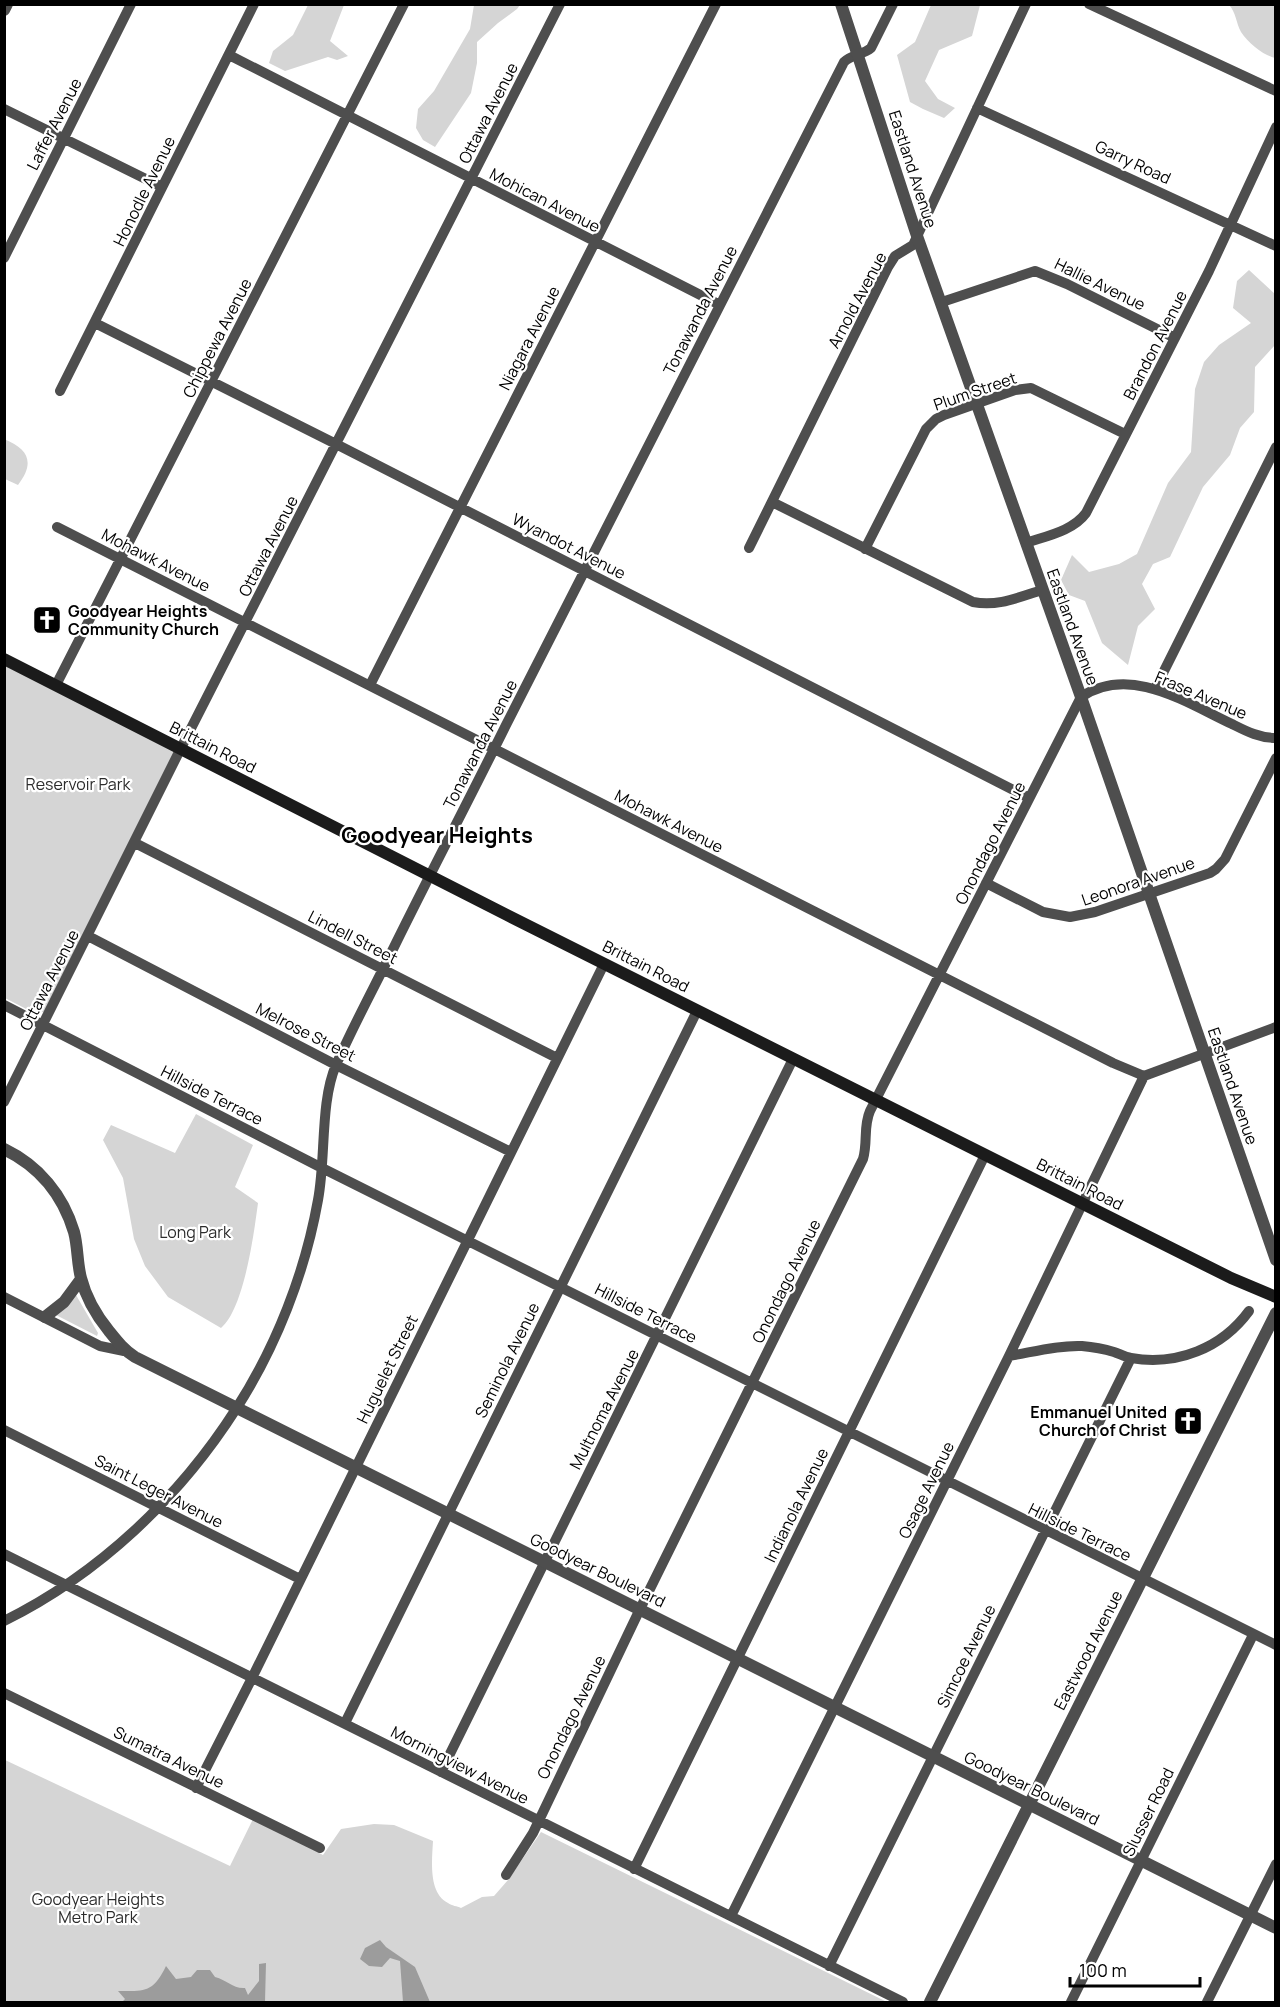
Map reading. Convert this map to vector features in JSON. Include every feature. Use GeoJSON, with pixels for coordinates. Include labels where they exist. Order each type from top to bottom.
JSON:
{"type":"FeatureCollection","features":[{"type":"Feature","properties":{"kind":"main road","name":"Brittain Road"},"geometry":{"type":"LineString","coordinates":[[4,659],[697,1011],[1232,1279],[1275,1297]]}},
{"type":"Feature","properties":{"kind":"street"},"geometry":{"type":"LineString","coordinates":[[4,10],[7,4]]}},
{"type":"Feature","properties":{"kind":"street","name":"Laffer Avenue"},"geometry":{"type":"LineString","coordinates":[[4,258],[131,4]]}},
{"type":"Feature","properties":{"kind":"street","name":"Honodle Avenue"},"geometry":{"type":"LineString","coordinates":[[60,391],[254,4]]}},
{"type":"Feature","properties":{"kind":"street","name":"Chippewa Avenue"},"geometry":{"type":"LineString","coordinates":[[56,685],[404,4]]}},
{"type":"Feature","properties":{"kind":"street","name":"Ottawa Avenue"},"geometry":{"type":"LineString","coordinates":[[4,1102],[181,748],[560,4]]}},
{"type":"Feature","properties":{"kind":"street","name":"Niagara Avenue"},"geometry":{"type":"LineString","coordinates":[[370,685],[716,4]]}},
{"type":"Feature","properties":{"kind":"street","name":"Eastland Avenue"},"geometry":{"type":"LineString","coordinates":[[841,4],[917,236],[1082,697],[1275,1260]]}},
{"type":"Feature","properties":{"kind":"street","name":"Tonawanda Avenue"},"geometry":{"type":"LineString","coordinates":[[4,1621],[68,1585],[102,1560],[159,1508],[202,1457],[237,1408],[268,1350],[291,1296],[310,1234],[318,1199],[329,1087],[336,1065],[429,875],[844,62],[871,48],[893,4]]}},
{"type":"Feature","properties":{"kind":"street","name":"Arnold Avenue"},"geometry":{"type":"LineString","coordinates":[[749,548],[888,267],[895,256],[913,245],[1026,4]]}},
{"type":"Feature","properties":{"kind":"street"},"geometry":{"type":"LineString","coordinates":[[1089,4],[1275,91]]}},
{"type":"Feature","properties":{"kind":"street","name":"Mohican Avenue"},"geometry":{"type":"LineString","coordinates":[[229,55],[720,305]]}},
{"type":"Feature","properties":{"kind":"street","name":"Garry Road"},"geometry":{"type":"LineString","coordinates":[[977,108],[1275,246]]}},
{"type":"Feature","properties":{"kind":"street"},"geometry":{"type":"LineString","coordinates":[[4,109],[162,187]]}},
{"type":"Feature","properties":{"kind":"street","name":"Brandon Avenue"},"geometry":{"type":"LineString","coordinates":[[1026,543],[1069,528],[1082,519],[1209,271],[1275,127]]}},
{"type":"Feature","properties":{"kind":"street","name":"Hallie Avenue"},"geometry":{"type":"LineString","coordinates":[[942,302],[1035,271],[1175,338]]}},
{"type":"Feature","properties":{"kind":"street","name":"Wyandot Avenue"},"geometry":{"type":"LineString","coordinates":[[95,324],[336,444],[1029,798]]}},
{"type":"Feature","properties":{"kind":"street","name":"Plum Street"},"geometry":{"type":"LineString","coordinates":[[865,549],[926,429],[936,418],[1015,390],[1031,388],[1125,434]]}},
{"type":"Feature","properties":{"kind":"street"},"geometry":{"type":"LineString","coordinates":[[1155,689],[1275,447]]}},
{"type":"Feature","properties":{"kind":"street"},"geometry":{"type":"LineString","coordinates":[[772,502],[973,602],[987,604],[1004,602],[1042,590]]}},
{"type":"Feature","properties":{"kind":"street","name":"Mohawk Avenue"},"geometry":{"type":"LineString","coordinates":[[57,526],[938,975],[1113,1063],[1144,1076]]}},
{"type":"Feature","properties":{"kind":"street","name":"Frase Avenue"},"geometry":{"type":"LineString","coordinates":[[1082,697],[1107,685],[1130,684],[1155,689],[1256,735],[1275,738]]}},
{"type":"Feature","properties":{"kind":"street","name":"Onondago Avenue"},"geometry":{"type":"LineString","coordinates":[[506,1875],[533,1833],[640,1609],[863,1158],[866,1145],[865,1124],[876,1100],[1082,697]]}},
{"type":"Feature","properties":{"kind":"street","name":"Leonora Avenue"},"geometry":{"type":"LineString","coordinates":[[986,883],[1043,912],[1070,917],[1095,912],[1210,873],[1221,864],[1275,758]]}},
{"type":"Feature","properties":{"kind":"street","name":"Lindell Street"},"geometry":{"type":"LineString","coordinates":[[135,843],[557,1058]]}},
{"type":"Feature","properties":{"kind":"street","name":"Melrose Street"},"geometry":{"type":"LineString","coordinates":[[88,936],[336,1065],[511,1152]]}},
{"type":"Feature","properties":{"kind":"street","name":"Huguelet Street"},"geometry":{"type":"LineString","coordinates":[[196,1788],[604,964]]}},
{"type":"Feature","properties":{"kind":"street","name":"Hillside Terrace"},"geometry":{"type":"LineString","coordinates":[[4,1005],[322,1168],[1275,1646]]}},
{"type":"Feature","properties":{"kind":"street","name":"Seminola Avenue"},"geometry":{"type":"LineString","coordinates":[[345,1723],[697,1011]]}},
{"type":"Feature","properties":{"kind":"street"},"geometry":{"type":"LineString","coordinates":[[1144,1076],[1275,1027]]}},
{"type":"Feature","properties":{"kind":"street","name":"Multnoma Avenue"},"geometry":{"type":"LineString","coordinates":[[441,1772],[793,1059]]}},
{"type":"Feature","properties":{"kind":"street","name":"Osage Avenue"},"geometry":{"type":"LineString","coordinates":[[731,1917],[1009,1356],[1144,1076]]}},
{"type":"Feature","properties":{"kind":"street","name":"Goodyear Boulevard"},"geometry":{"type":"LineString","coordinates":[[4,1149],[40,1173],[58,1196],[74,1234],[81,1280],[96,1315],[124,1350],[737,1660],[1275,1928]]}},
{"type":"Feature","properties":{"kind":"street","name":"Indianola Avenue"},"geometry":{"type":"LineString","coordinates":[[634,1869],[985,1155]]}},
{"type":"Feature","properties":{"kind":"street"},"geometry":{"type":"LineString","coordinates":[[45,1317],[64,1302],[81,1280]]}},
{"type":"Feature","properties":{"kind":"street"},"geometry":{"type":"LineString","coordinates":[[4,1297],[100,1346],[124,1350]]}},
{"type":"Feature","properties":{"kind":"street"},"geometry":{"type":"LineString","coordinates":[[1009,1356],[1082,1346],[1106,1350],[1131,1358],[1172,1359],[1197,1353],[1222,1338],[1250,1311]]}},
{"type":"Feature","properties":{"kind":"street","name":"Eastwood Avenue"},"geometry":{"type":"LineString","coordinates":[[930,2002],[1275,1313]]}},
{"type":"Feature","properties":{"kind":"street","name":"Simcoe Avenue"},"geometry":{"type":"LineString","coordinates":[[829,1966],[1131,1358]]}},
{"type":"Feature","properties":{"kind":"street","name":"Saint Leger Avenue"},"geometry":{"type":"LineString","coordinates":[[4,1430],[300,1579]]}},
{"type":"Feature","properties":{"kind":"street","name":"Morningview Avenue"},"geometry":{"type":"LineString","coordinates":[[4,1554],[903,2002]]}},
{"type":"Feature","properties":{"kind":"street","name":"Slusser Road"},"geometry":{"type":"LineString","coordinates":[[1071,2002],[1252,1635]]}},
{"type":"Feature","properties":{"kind":"street","name":"Sumatra Avenue"},"geometry":{"type":"LineString","coordinates":[[4,1693],[320,1848]]}},
{"type":"Feature","properties":{"kind":"street"},"geometry":{"type":"LineString","coordinates":[[1207,2002],[1275,1864]]}},
{"type":"Feature","properties":{"kind":"green space"},"geometry":{"type":"Polygon","coordinates":[[[308,5],[344,5],[330,41],[348,56],[337,60],[328,57],[285,71],[269,63],[273,51],[293,35],[308,5]]]}},
{"type":"Feature","properties":{"kind":"green space"},"geometry":{"type":"Polygon","coordinates":[[[474,5],[520,5],[477,42],[477,63],[471,93],[435,147],[423,140],[416,128],[418,109],[434,91],[470,29],[474,5]]]}},
{"type":"Feature","properties":{"kind":"green space"},"geometry":{"type":"Polygon","coordinates":[[[931,5],[980,5],[972,36],[939,50],[925,81],[938,99],[955,108],[944,118],[910,102],[897,55],[915,42],[931,5]]]}},
{"type":"Feature","properties":{"kind":"green space"},"geometry":{"type":"Polygon","coordinates":[[[1229,5],[1275,5],[1275,58],[1261,51],[1244,36],[1229,5]]]}},
{"type":"Feature","properties":{"kind":"green space"},"geometry":{"type":"Polygon","coordinates":[[[1249,270],[1275,294],[1275,345],[1255,367],[1254,412],[1240,428],[1230,455],[1203,487],[1170,557],[1153,564],[1142,584],[1155,609],[1138,626],[1128,665],[1102,643],[1085,601],[1069,595],[1061,580],[1072,555],[1089,572],[1119,564],[1137,554],[1168,483],[1191,452],[1195,389],[1204,362],[1219,345],[1251,323],[1233,308],[1237,281],[1249,270]]]}},
{"type":"Feature","properties":{"kind":"green space"},"geometry":{"type":"Polygon","coordinates":[[[4,439],[19,447],[27,458],[26,470],[18,485],[5,479],[4,439]]]}},
{"type":"Feature","properties":{"kind":"green space","name":"Reservoir Park"},"geometry":{"type":"Polygon","coordinates":[[[4,665],[173,750],[175,754],[45,1012],[34,1013],[5,998],[4,665]]]}},
{"type":"Feature","properties":{"kind":"green space","name":"Long Park"},"geometry":{"type":"Polygon","coordinates":[[[196,1114],[253,1145],[235,1187],[258,1203],[251,1251],[236,1305],[221,1328],[168,1297],[145,1266],[134,1239],[123,1178],[103,1140],[111,1125],[175,1153],[196,1114]]]}},
{"type":"Feature","properties":{"kind":"green space"},"geometry":{"type":"Polygon","coordinates":[[[76,1295],[98,1333],[97,1336],[56,1315],[76,1295]]]}},
{"type":"Feature","properties":{"kind":"green space","name":"Goodyear Heights Metro Park"},"geometry":{"type":"Polygon","coordinates":[[[5,1760],[230,1866],[253,1819],[323,1855],[341,1829],[374,1824],[394,1825],[433,1841],[433,1875],[437,1892],[451,1905],[461,1908],[482,1897],[494,1896],[508,1880],[541,1832],[887,2002],[5,2002],[5,1760]]]}},
{"type":"Feature","properties":{"kind":"shaded area"},"geometry":{"type":"Polygon","coordinates":[[[380,1940],[386,1947],[415,1967],[430,2002],[403,2002],[400,1961],[390,1958],[382,1967],[369,1966],[360,1959],[365,1948],[380,1940]]]}},
{"type":"Feature","properties":{"kind":"shaded area"},"geometry":{"type":"Polygon","coordinates":[[[266,1963],[265,2002],[122,2002],[125,1999],[118,1991],[147,1989],[157,1981],[166,1966],[176,1979],[191,1977],[197,1970],[210,1970],[215,1977],[237,1987],[245,1988],[248,1995],[259,1981],[259,1964],[266,1963]]]}},
{"type":"Feature","properties":{"kind":"place","name":"Goodyear Heights Community Church"},"geometry":{"type":"Point","coordinates":[47,620]}},
{"type":"Feature","properties":{"kind":"place","name":"Emmanuel United Church of Christ"},"geometry":{"type":"Point","coordinates":[1188,1421]}},
{"type":"Feature","properties":{"kind":"district","name":"Goodyear Heights"},"geometry":{"type":"Point","coordinates":[437,835]}}]}
